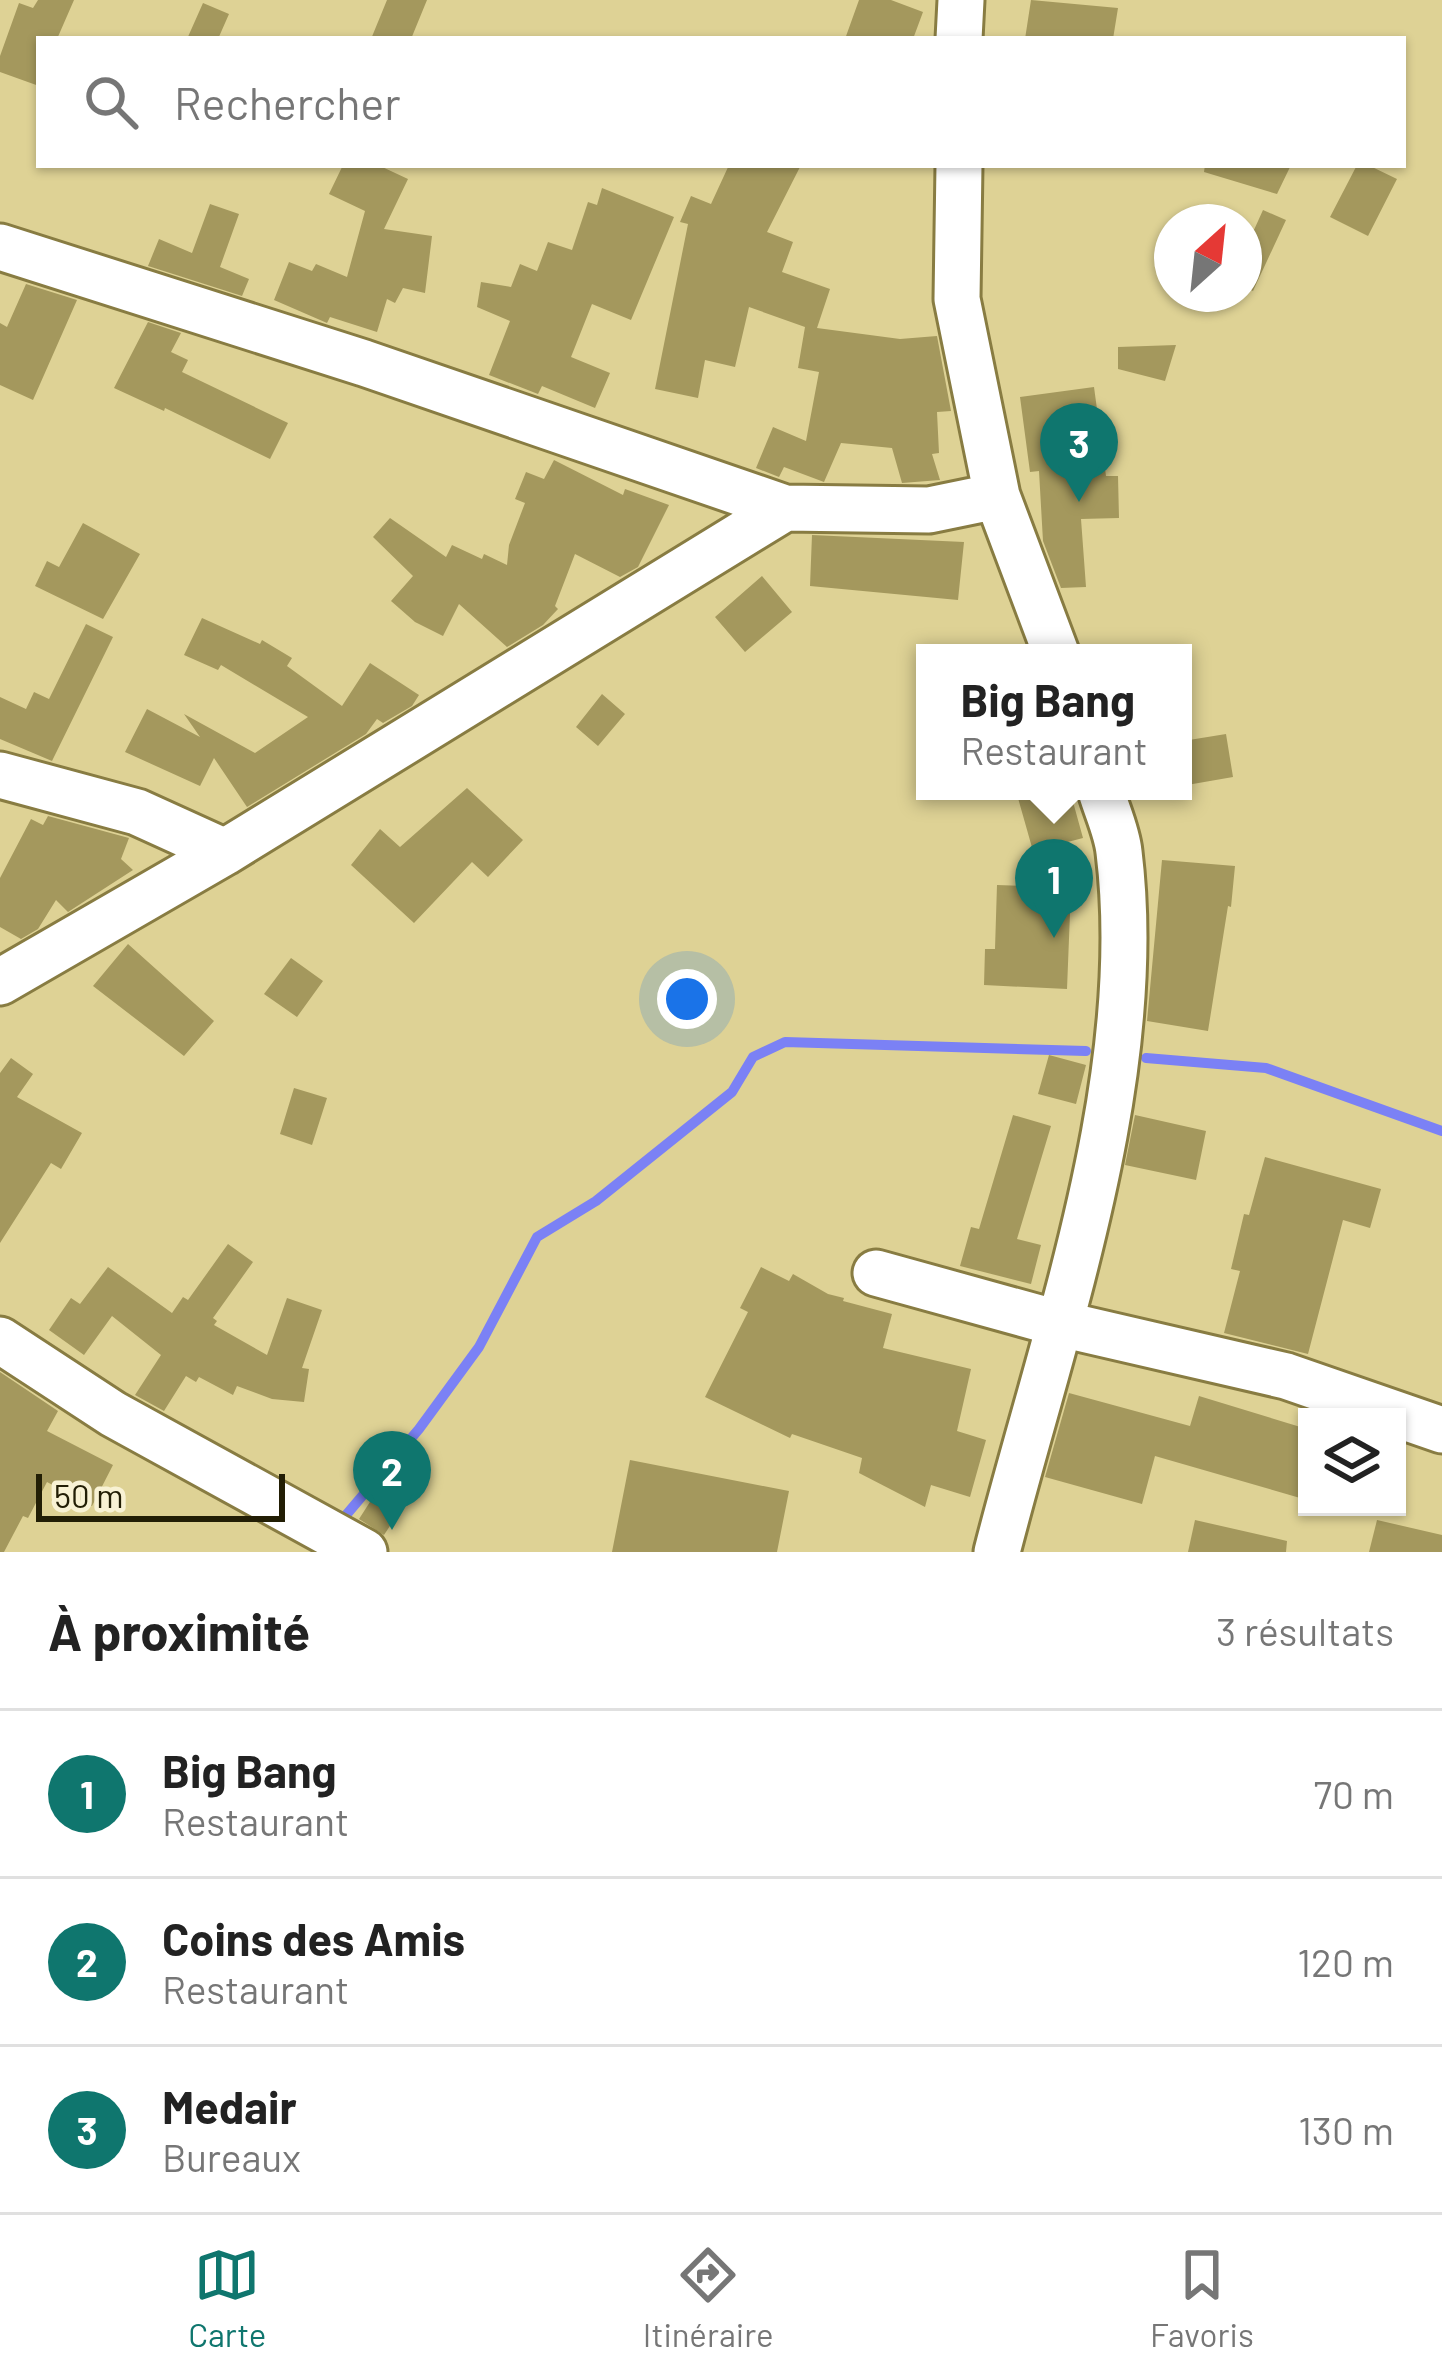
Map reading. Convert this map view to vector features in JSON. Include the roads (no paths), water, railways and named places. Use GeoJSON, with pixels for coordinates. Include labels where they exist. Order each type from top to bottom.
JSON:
{"type":"FeatureCollection","features":[{"type":"Feature","properties":{"kind":"street"},"geometry":{"type":"LineString","coordinates":[[959,36],[961,0]]}},
{"type":"Feature","properties":{"kind":"street"},"geometry":{"type":"LineString","coordinates":[[959,168],[957,299],[997,496],[1053,644]]}},
{"type":"Feature","properties":{"kind":"street"},"geometry":{"type":"LineString","coordinates":[[0,248],[341,355],[785,508],[929,510],[997,496]]}},
{"type":"Feature","properties":{"kind":"street"},"geometry":{"type":"LineString","coordinates":[[0,982],[225,852],[785,508]]}},
{"type":"Feature","properties":{"kind":"street"},"geometry":{"type":"LineString","coordinates":[[0,775],[137,812],[225,852]]}},
{"type":"Feature","properties":{"kind":"street"},"geometry":{"type":"LineString","coordinates":[[997,1552],[1088,1210],[1112,1083],[1123,974],[1119,849],[1104,800]]}},
{"type":"Feature","properties":{"kind":"street"},"geometry":{"type":"LineString","coordinates":[[876,1273],[1058,1323],[1286,1376],[1442,1430]]}},
{"type":"Feature","properties":{"kind":"street"},"geometry":{"type":"LineString","coordinates":[[0,1340],[113,1414],[364,1552]]}},
{"type":"Feature","properties":{"kind":"waterway"},"geometry":{"type":"LineString","coordinates":[[341,1521],[419,1429],[479,1347],[537,1237],[596,1201],[732,1092],[753,1057],[785,1042],[1086,1051]]}},
{"type":"Feature","properties":{"kind":"waterway"},"geometry":{"type":"LineString","coordinates":[[1146,1058],[1266,1068],[1442,1131]]}},
{"type":"Feature","properties":{"kind":"place","name":"Medair"},"geometry":{"type":"Point","coordinates":[1079,502]}},
{"type":"Feature","properties":{"kind":"place","name":"Big Bang"},"geometry":{"type":"Point","coordinates":[1054,938]}},
{"type":"Feature","properties":{"kind":"place","name":"Coins des Amis"},"geometry":{"type":"Point","coordinates":[392,1530]}}]}
